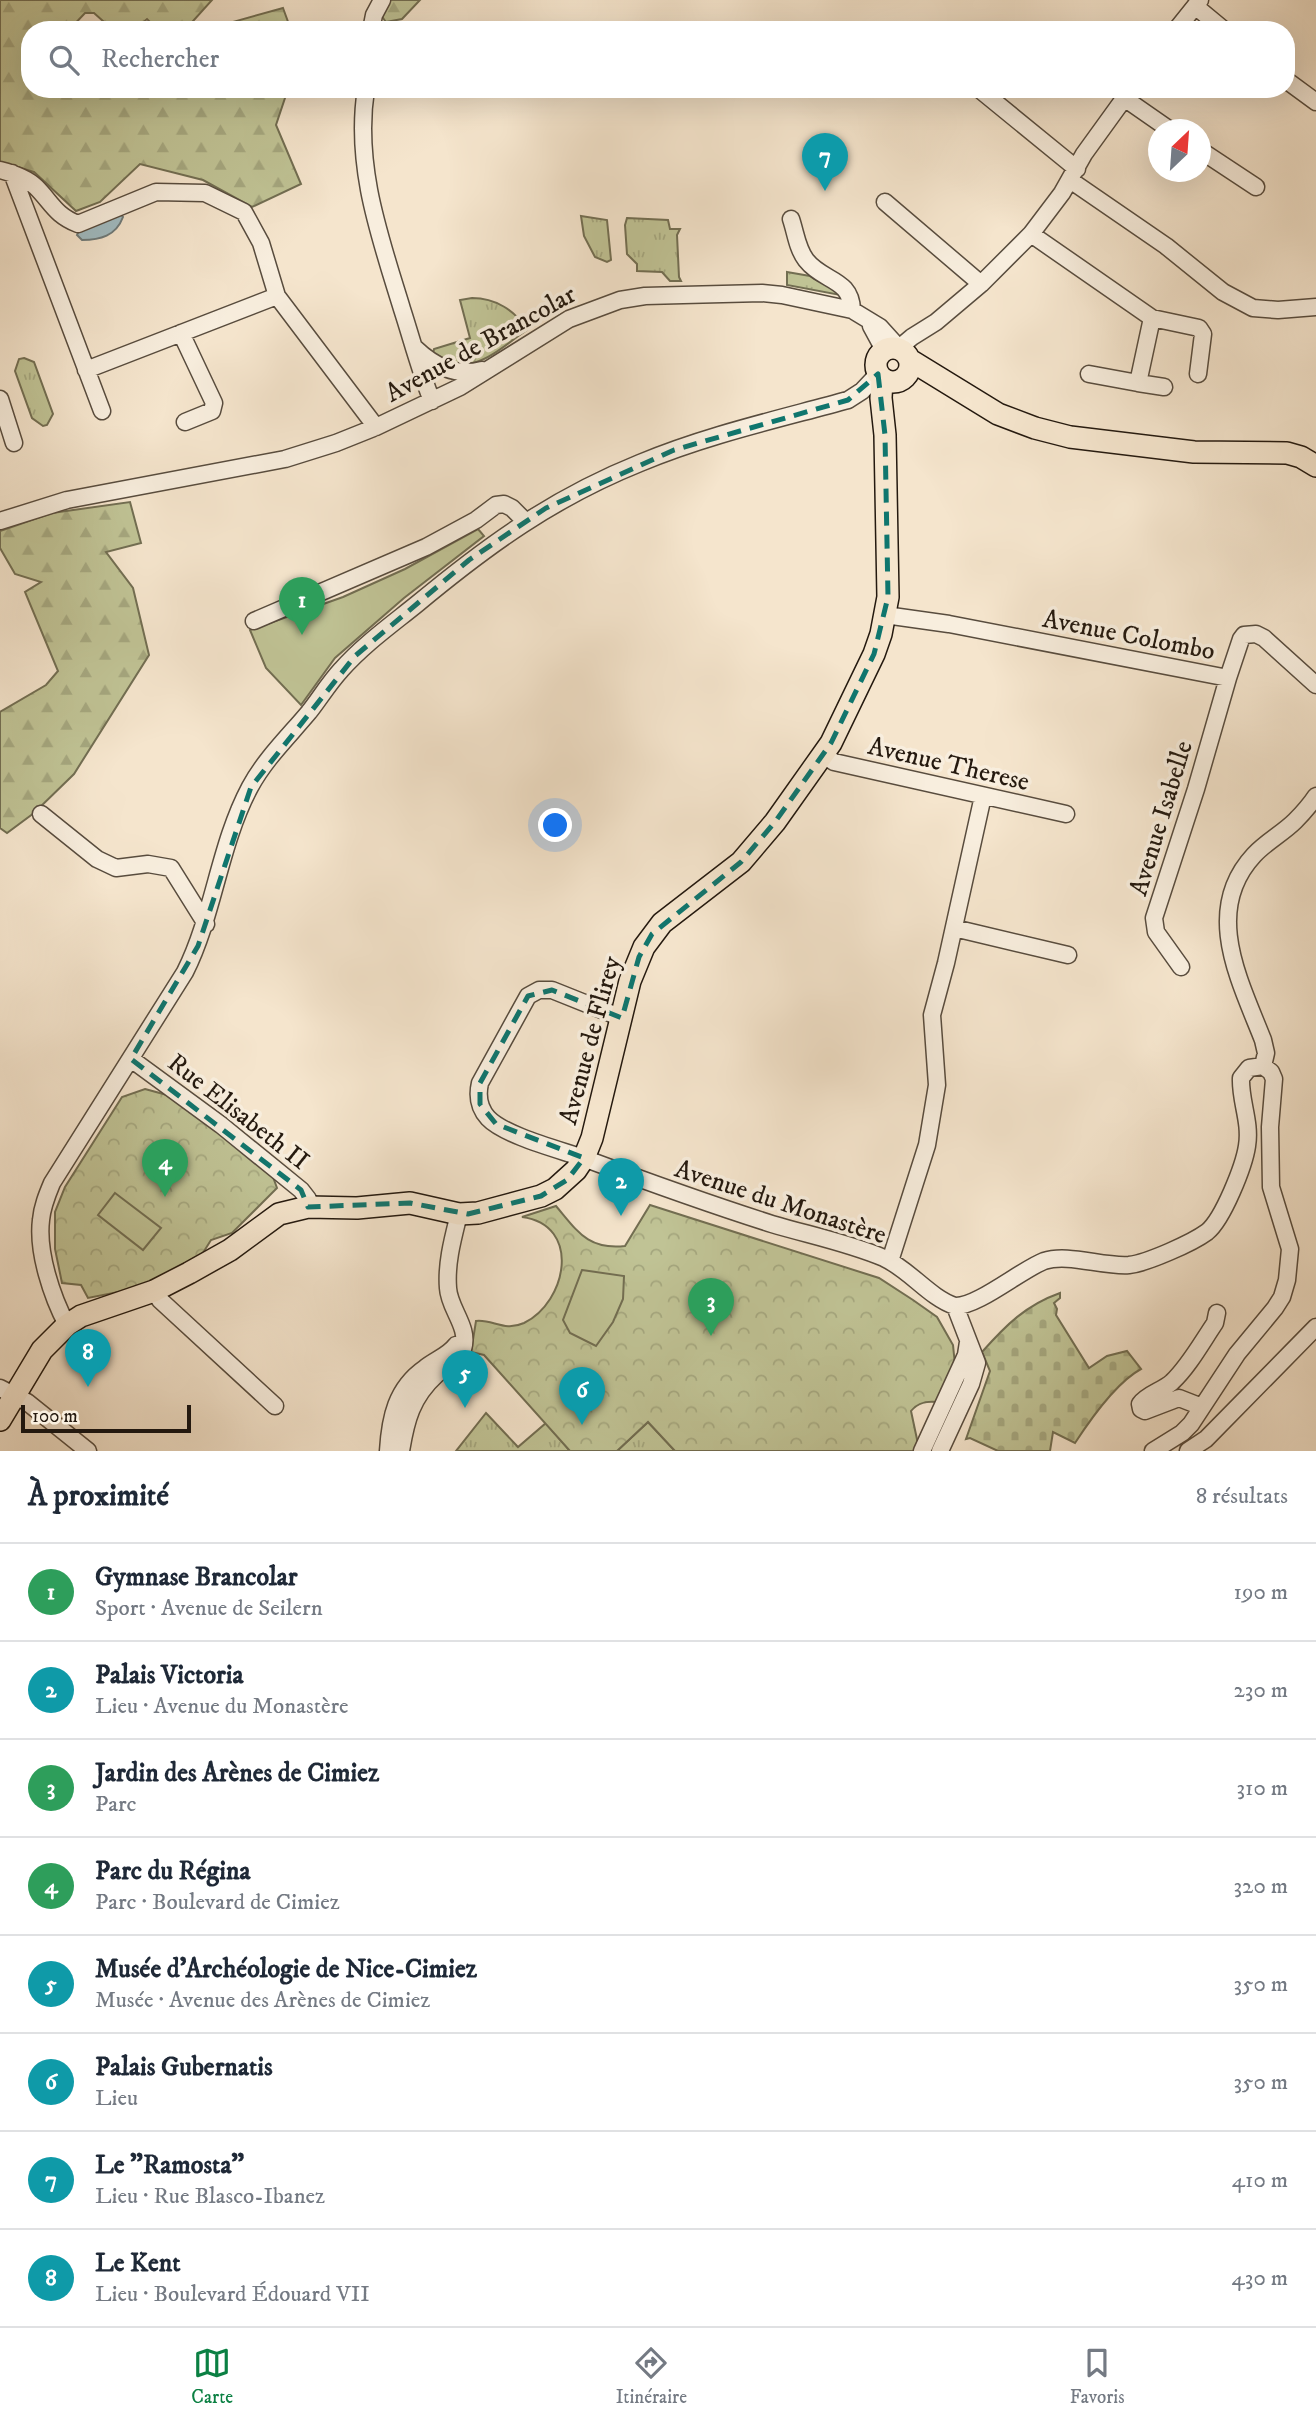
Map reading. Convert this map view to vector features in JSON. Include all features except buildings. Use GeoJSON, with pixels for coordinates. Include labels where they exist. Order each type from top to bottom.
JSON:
{"type":"FeatureCollection","features":[{"type":"Feature","properties":{"kind":"main road"},"geometry":{"type":"LineString","coordinates":[[896,366],[941,378],[998,414],[1053,433],[1095,441],[1194,452],[1287,453],[1316,466]]}},
{"type":"Feature","properties":{"kind":"main road","name":"Avenue de Flirey"},"geometry":{"type":"LineString","coordinates":[[584,1158],[592,1138],[634,969],[644,947],[652,934],[673,912],[741,862],[775,822],[823,755],[847,714],[881,635],[888,570],[885,435],[881,417],[896,366]]}},
{"type":"Feature","properties":{"kind":"main road"},"geometry":{"type":"LineString","coordinates":[[0,1420],[7,1392],[67,1325],[88,1314],[154,1291],[219,1257],[279,1214],[308,1206],[367,1208],[410,1203],[459,1214],[478,1213],[541,1196],[567,1180],[584,1158]]}},
{"type":"Feature","properties":{"kind":"street"},"geometry":{"type":"LineString","coordinates":[[373,21],[382,0]]}},
{"type":"Feature","properties":{"kind":"street"},"geometry":{"type":"LineString","coordinates":[[1183,21],[1197,3],[1215,21]]}},
{"type":"Feature","properties":{"kind":"street"},"geometry":{"type":"LineString","coordinates":[[1295,87],[1316,102]]}},
{"type":"Feature","properties":{"kind":"street"},"geometry":{"type":"LineString","coordinates":[[365,98],[362,128],[365,166],[383,245],[432,401]]}},
{"type":"Feature","properties":{"kind":"street"},"geometry":{"type":"LineString","coordinates":[[989,98],[1073,174],[1223,292],[1253,308],[1278,310],[1316,307]]}},
{"type":"Feature","properties":{"kind":"street"},"geometry":{"type":"LineString","coordinates":[[67,1325],[54,1299],[41,1237],[44,1203],[52,1184],[185,972],[198,946],[212,893],[251,787],[270,758],[340,670],[469,560],[525,521],[579,490],[651,458],[848,400],[862,391],[896,366],[912,337],[936,322],[981,284],[1031,234],[1125,98]]}},
{"type":"Feature","properties":{"kind":"street"},"geometry":{"type":"LineString","coordinates":[[1133,98],[1157,119]]}},
{"type":"Feature","properties":{"kind":"street"},"geometry":{"type":"LineString","coordinates":[[1211,157],[1256,187]]}},
{"type":"Feature","properties":{"kind":"street"},"geometry":{"type":"LineString","coordinates":[[6,172],[34,185],[63,218],[78,224],[156,191],[205,193],[244,212],[261,243],[277,296],[376,427]]}},
{"type":"Feature","properties":{"kind":"street"},"geometry":{"type":"LineString","coordinates":[[6,172],[102,411]]}},
{"type":"Feature","properties":{"kind":"street"},"geometry":{"type":"LineString","coordinates":[[885,202],[981,284]]}},
{"type":"Feature","properties":{"kind":"street"},"geometry":{"type":"LineString","coordinates":[[791,219],[800,251],[817,272],[848,290],[859,314],[873,328],[896,366]]}},
{"type":"Feature","properties":{"kind":"street"},"geometry":{"type":"LineString","coordinates":[[1031,234],[1152,318],[1199,328],[1203,334],[1198,374]]}},
{"type":"Feature","properties":{"kind":"street","name":"Avenue de Brancolar"},"geometry":{"type":"LineString","coordinates":[[0,521],[83,496],[285,459],[336,443],[460,387],[569,319],[597,307],[633,298],[762,293],[829,303],[859,314]]}},
{"type":"Feature","properties":{"kind":"street"},"geometry":{"type":"LineString","coordinates":[[86,370],[277,296]]}},
{"type":"Feature","properties":{"kind":"street"},"geometry":{"type":"LineString","coordinates":[[1138,383],[1152,318]]}},
{"type":"Feature","properties":{"kind":"street"},"geometry":{"type":"LineString","coordinates":[[181,333],[214,403],[212,411],[185,422]]}},
{"type":"Feature","properties":{"kind":"street"},"geometry":{"type":"LineString","coordinates":[[415,348],[427,360],[452,372],[473,372],[494,366]]}},
{"type":"Feature","properties":{"kind":"street"},"geometry":{"type":"LineString","coordinates":[[1089,374],[1164,387]]}},
{"type":"Feature","properties":{"kind":"street"},"geometry":{"type":"LineString","coordinates":[[0,400],[14,443]]}},
{"type":"Feature","properties":{"kind":"street"},"geometry":{"type":"LineString","coordinates":[[254,621],[426,547],[477,520],[496,505],[504,504],[512,508],[525,521]]}},
{"type":"Feature","properties":{"kind":"street","name":"Avenue Colombo"},"geometry":{"type":"LineString","coordinates":[[885,615],[949,624],[1228,678],[1241,639],[1250,633],[1264,638],[1316,685]]}},
{"type":"Feature","properties":{"kind":"street","name":"Avenue Isabelle"},"geometry":{"type":"LineString","coordinates":[[1181,967],[1156,932],[1154,918],[1196,789],[1228,678]]}},
{"type":"Feature","properties":{"kind":"street","name":"Avenue Therese"},"geometry":{"type":"LineString","coordinates":[[823,755],[834,762],[1066,814]]}},
{"type":"Feature","properties":{"kind":"street"},"geometry":{"type":"LineString","coordinates":[[890,1261],[926,1145],[937,1085],[933,1015],[983,796]]}},
{"type":"Feature","properties":{"kind":"street"},"geometry":{"type":"LineString","coordinates":[[1263,1066],[1266,1053],[1263,1040],[1230,952],[1226,924],[1234,888],[1254,855],[1296,820],[1316,796]]}},
{"type":"Feature","properties":{"kind":"street"},"geometry":{"type":"LineString","coordinates":[[41,814],[97,859],[116,868],[148,864],[171,869],[206,923]]}},
{"type":"Feature","properties":{"kind":"street"},"geometry":{"type":"LineString","coordinates":[[954,928],[1068,955]]}},
{"type":"Feature","properties":{"kind":"street","name":"Avenue du Monastère"},"geometry":{"type":"LineString","coordinates":[[622,1017],[552,990],[540,990],[528,996],[480,1083],[480,1104],[487,1116],[496,1124],[527,1138],[678,1194],[890,1261],[955,1306]]}},
{"type":"Feature","properties":{"kind":"street","name":"Rue Elisabeth II"},"geometry":{"type":"LineString","coordinates":[[131,1059],[221,1125],[301,1190],[308,1199],[308,1206]]}},
{"type":"Feature","properties":{"kind":"street"},"geometry":{"type":"LineString","coordinates":[[940,1451],[976,1371],[977,1363],[955,1306],[980,1296],[1044,1261],[1056,1259],[1131,1265],[1170,1251],[1208,1231],[1234,1188],[1247,1145],[1248,1127],[1241,1078],[1249,1068],[1263,1066],[1271,1072],[1273,1079],[1270,1127],[1271,1188],[1290,1249],[1287,1280],[1282,1297],[1237,1354],[1182,1433],[1153,1451]]}},
{"type":"Feature","properties":{"kind":"street"},"geometry":{"type":"LineString","coordinates":[[401,1451],[405,1427],[415,1399],[459,1356],[465,1339],[448,1286],[451,1250],[459,1214]]}},
{"type":"Feature","properties":{"kind":"street"},"geometry":{"type":"LineString","coordinates":[[974,1280],[980,1296]]}},
{"type":"Feature","properties":{"kind":"street"},"geometry":{"type":"LineString","coordinates":[[154,1291],[168,1308],[275,1406]]}},
{"type":"Feature","properties":{"kind":"street"},"geometry":{"type":"LineString","coordinates":[[1202,1407],[1179,1398],[1145,1411],[1140,1404],[1143,1399],[1175,1379],[1215,1323],[1217,1313]]}},
{"type":"Feature","properties":{"kind":"street"},"geometry":{"type":"LineString","coordinates":[[1188,1451],[1206,1439],[1316,1327]]}},
{"type":"Feature","properties":{"kind":"street"},"geometry":{"type":"LineString","coordinates":[[388,1451],[392,1413],[401,1393],[417,1373],[453,1349],[463,1331]]}},
{"type":"Feature","properties":{"kind":"street"},"geometry":{"type":"LineString","coordinates":[[922,1451],[966,1355],[968,1342]]}},
{"type":"Feature","properties":{"kind":"street"},"geometry":{"type":"LineString","coordinates":[[7,1392],[27,1402],[88,1451]]}},
{"type":"Feature","properties":{"kind":"highlighted area"},"geometry":{"type":"Polygon","coordinates":[[[878,374],[885,435],[888,597],[874,654],[831,743],[775,822],[741,862],[652,934],[639,957],[622,1018],[552,990],[528,996],[480,1083],[480,1104],[496,1124],[584,1158],[567,1180],[541,1196],[468,1214],[410,1203],[308,1207],[301,1190],[131,1059],[198,946],[251,787],[355,656],[469,560],[546,508],[674,450],[848,400],[878,374]]]}},
{"type":"Feature","properties":{"kind":"green space"},"geometry":{"type":"Polygon","coordinates":[[[0,0],[212,0],[193,21],[103,21],[94,13],[85,13],[77,21],[21,21],[21,98],[285,98],[276,125],[301,184],[252,207],[203,180],[140,164],[100,202],[76,211],[34,172],[0,162],[0,0]]]}},
{"type":"Feature","properties":{"kind":"green space"},"geometry":{"type":"Polygon","coordinates":[[[386,0],[420,0],[402,19],[385,21],[377,10],[386,0]]]}},
{"type":"Feature","properties":{"kind":"green space"},"geometry":{"type":"Polygon","coordinates":[[[283,8],[288,21],[236,21],[283,8]]]}},
{"type":"Feature","properties":{"kind":"green space"},"geometry":{"type":"Polygon","coordinates":[[[581,216],[607,220],[611,260],[607,262],[595,257],[584,236],[581,216]]]}},
{"type":"Feature","properties":{"kind":"green space"},"geometry":{"type":"Polygon","coordinates":[[[627,218],[668,220],[670,229],[680,229],[677,235],[681,281],[670,281],[662,272],[637,271],[637,264],[627,254],[627,218]]]}},
{"type":"Feature","properties":{"kind":"green space"},"geometry":{"type":"Polygon","coordinates":[[[787,272],[810,276],[841,293],[840,295],[787,285],[787,272]]]}},
{"type":"Feature","properties":{"kind":"green space"},"geometry":{"type":"Polygon","coordinates":[[[460,300],[489,300],[504,306],[527,330],[483,360],[472,363],[447,361],[433,354],[434,349],[470,338],[460,300]]]}},
{"type":"Feature","properties":{"kind":"green space"},"geometry":{"type":"Polygon","coordinates":[[[19,359],[34,362],[53,414],[47,425],[43,426],[32,418],[15,371],[19,359]]]}},
{"type":"Feature","properties":{"kind":"green space"},"geometry":{"type":"Polygon","coordinates":[[[130,502],[141,543],[106,552],[133,588],[149,655],[74,774],[34,813],[7,833],[0,828],[0,712],[46,685],[58,671],[25,592],[41,582],[15,574],[0,548],[0,531],[52,513],[130,502]]]}},
{"type":"Feature","properties":{"kind":"green space"},"geometry":{"type":"Polygon","coordinates":[[[478,529],[484,536],[404,598],[335,658],[301,705],[266,668],[250,630],[343,597],[405,569],[478,529]]]}},
{"type":"Feature","properties":{"kind":"green space"},"geometry":{"type":"Polygon","coordinates":[[[145,1089],[167,1095],[235,1143],[273,1177],[277,1188],[232,1233],[211,1240],[196,1264],[149,1286],[88,1298],[81,1285],[62,1283],[55,1249],[55,1212],[65,1187],[122,1097],[145,1089]]]}},
{"type":"Feature","properties":{"kind":"green space"},"geometry":{"type":"Polygon","coordinates":[[[115,1193],[161,1228],[143,1250],[98,1215],[115,1193]]]}},
{"type":"Feature","properties":{"kind":"green space"},"geometry":{"type":"Polygon","coordinates":[[[650,1205],[879,1278],[937,1317],[953,1345],[955,1365],[937,1402],[923,1403],[911,1411],[918,1444],[915,1451],[675,1451],[648,1422],[617,1451],[570,1451],[484,1355],[471,1352],[476,1321],[505,1326],[524,1323],[539,1313],[558,1282],[562,1265],[554,1234],[541,1223],[522,1217],[556,1206],[578,1231],[593,1242],[625,1246],[650,1205]]]}},
{"type":"Feature","properties":{"kind":"green space"},"geometry":{"type":"Polygon","coordinates":[[[582,1270],[624,1276],[623,1299],[613,1322],[596,1346],[570,1333],[563,1320],[582,1270]]]}},
{"type":"Feature","properties":{"kind":"green space"},"geometry":{"type":"Polygon","coordinates":[[[1060,1293],[1060,1298],[1054,1303],[1056,1315],[1089,1368],[1107,1356],[1127,1351],[1141,1369],[1114,1392],[1075,1443],[1053,1432],[1050,1451],[998,1451],[970,1438],[966,1439],[990,1371],[982,1352],[1017,1317],[1037,1303],[1060,1293]]]}},
{"type":"Feature","properties":{"kind":"green space"},"geometry":{"type":"Polygon","coordinates":[[[486,1413],[518,1447],[546,1423],[570,1451],[456,1451],[486,1413]]]}},
{"type":"Feature","properties":{"kind":"green space"},"geometry":{"type":"Polygon","coordinates":[[[648,1422],[675,1451],[617,1451],[648,1422]]]}},
{"type":"Feature","properties":{"kind":"water"},"geometry":{"type":"Polygon","coordinates":[[[118,210],[123,217],[112,233],[89,240],[82,240],[77,235],[80,228],[118,210]]]}},
{"type":"Feature","properties":{"kind":"place","name":"Le \"Ramosta\""},"geometry":{"type":"Point","coordinates":[825,191]}},
{"type":"Feature","properties":{"kind":"place","name":"Gymnase Brancolar"},"geometry":{"type":"Point","coordinates":[302,635]}},
{"type":"Feature","properties":{"kind":"place","name":"Parc du Régina"},"geometry":{"type":"Point","coordinates":[165,1197]}},
{"type":"Feature","properties":{"kind":"place","name":"Palais Victoria"},"geometry":{"type":"Point","coordinates":[621,1216]}},
{"type":"Feature","properties":{"kind":"place","name":"Jardin des Arènes de Cimiez"},"geometry":{"type":"Point","coordinates":[711,1336]}},
{"type":"Feature","properties":{"kind":"place","name":"Le Kent"},"geometry":{"type":"Point","coordinates":[88,1387]}},
{"type":"Feature","properties":{"kind":"place","name":"Musée d'Archéologie de Nice-Cimiez"},"geometry":{"type":"Point","coordinates":[465,1408]}},
{"type":"Feature","properties":{"kind":"place","name":"Palais Gubernatis"},"geometry":{"type":"Point","coordinates":[582,1425]}}]}
